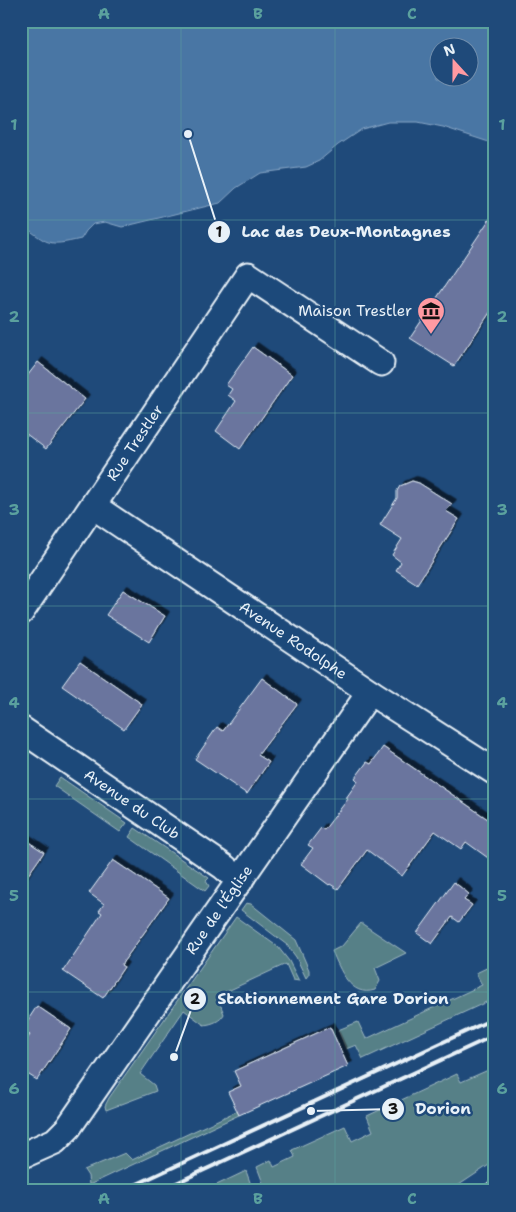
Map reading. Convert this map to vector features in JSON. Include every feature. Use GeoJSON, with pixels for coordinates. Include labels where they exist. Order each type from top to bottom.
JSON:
{"type":"FeatureCollection","features":[{"type":"Feature","properties":{"kind":"street","name":"Rue Trestler"},"geometry":{"type":"LineString","coordinates":[[21,612],[248,275],[381,363]]}},
{"type":"Feature","properties":{"kind":"street","name":"Avenue Rodolphe"},"geometry":{"type":"LineString","coordinates":[[93,506],[370,692],[495,772]]}},
{"type":"Feature","properties":{"kind":"street","name":"Rue de l'Église"},"geometry":{"type":"LineString","coordinates":[[21,1156],[55,1141],[68,1128],[370,692]]}},
{"type":"Feature","properties":{"kind":"street","name":"Avenue du Club"},"geometry":{"type":"LineString","coordinates":[[21,729],[224,867],[240,881]]}},
{"type":"Feature","properties":{"kind":"green space"},"geometry":{"type":"Polygon","coordinates":[[[60,777],[127,823],[120,832],[54,786],[60,777]]]}},
{"type":"Feature","properties":{"kind":"green space"},"geometry":{"type":"Polygon","coordinates":[[[135,828],[209,878],[206,881],[209,886],[205,891],[129,837],[135,828]]]}},
{"type":"Feature","properties":{"kind":"green space"},"geometry":{"type":"Polygon","coordinates":[[[246,903],[251,904],[296,940],[309,970],[306,978],[296,957],[287,945],[241,910],[246,903]]]}},
{"type":"Feature","properties":{"kind":"green space"},"geometry":{"type":"Polygon","coordinates":[[[236,917],[278,947],[289,961],[299,981],[293,980],[286,964],[217,996],[224,1014],[210,1024],[204,1025],[184,1010],[140,1074],[154,1085],[156,1091],[106,1110],[105,1106],[109,1098],[236,917]]]}},
{"type":"Feature","properties":{"kind":"green space"},"geometry":{"type":"Polygon","coordinates":[[[361,923],[406,953],[375,968],[380,981],[375,990],[359,990],[353,986],[347,980],[332,951],[342,946],[361,923]]]}},
{"type":"Feature","properties":{"kind":"green space"},"geometry":{"type":"Polygon","coordinates":[[[495,964],[495,998],[363,1059],[356,1045],[346,1049],[338,1030],[358,1022],[366,1039],[482,985],[476,973],[495,964]]]}},
{"type":"Feature","properties":{"kind":"green space"},"geometry":{"type":"Polygon","coordinates":[[[495,1067],[495,1161],[450,1191],[261,1191],[263,1183],[257,1167],[271,1160],[274,1167],[295,1157],[292,1150],[345,1126],[352,1141],[373,1131],[367,1116],[457,1074],[461,1082],[495,1067]]]}},
{"type":"Feature","properties":{"kind":"green space"},"geometry":{"type":"Polygon","coordinates":[[[237,1111],[239,1115],[89,1185],[88,1176],[84,1170],[125,1153],[132,1160],[237,1111]]]}},
{"type":"Feature","properties":{"kind":"green space"},"geometry":{"type":"Polygon","coordinates":[[[246,1171],[251,1185],[244,1191],[204,1191],[246,1171]]]}},
{"type":"Feature","properties":{"kind":"water"},"geometry":{"type":"Polygon","coordinates":[[[21,21],[495,21],[495,144],[443,127],[418,122],[388,122],[362,129],[319,161],[306,167],[260,173],[236,188],[220,203],[122,227],[105,222],[93,224],[81,239],[61,243],[43,240],[21,224],[21,21]]]}},
{"type":"Feature","properties":{"kind":"building"},"geometry":{"type":"Polygon","coordinates":[[[495,211],[495,305],[454,366],[410,338],[495,211]]]}},
{"type":"Feature","properties":{"kind":"building"},"geometry":{"type":"Polygon","coordinates":[[[253,347],[292,375],[240,449],[216,431],[236,401],[228,395],[232,389],[226,385],[253,347]]]}},
{"type":"Feature","properties":{"kind":"building"},"geometry":{"type":"Polygon","coordinates":[[[38,362],[85,399],[46,449],[21,430],[21,384],[38,362]]]}},
{"type":"Feature","properties":{"kind":"building"},"geometry":{"type":"Polygon","coordinates":[[[412,481],[419,483],[452,504],[446,511],[459,519],[417,584],[396,570],[401,562],[392,555],[402,539],[380,525],[397,498],[397,491],[400,486],[412,481]]]}},
{"type":"Feature","properties":{"kind":"building"},"geometry":{"type":"Polygon","coordinates":[[[123,590],[165,616],[149,642],[106,615],[123,590]]]}},
{"type":"Feature","properties":{"kind":"building"},"geometry":{"type":"Polygon","coordinates":[[[80,661],[142,704],[124,729],[62,686],[80,661]]]}},
{"type":"Feature","properties":{"kind":"building"},"geometry":{"type":"Polygon","coordinates":[[[262,678],[297,704],[258,755],[269,762],[247,794],[195,759],[217,727],[223,731],[262,678]]]}},
{"type":"Feature","properties":{"kind":"building"},"geometry":{"type":"Polygon","coordinates":[[[383,747],[495,824],[495,863],[466,842],[461,849],[435,831],[402,876],[367,850],[338,889],[329,885],[301,864],[313,848],[308,845],[321,828],[324,830],[348,799],[346,798],[358,781],[355,778],[367,762],[371,764],[383,747]]]}},
{"type":"Feature","properties":{"kind":"building"},"geometry":{"type":"Polygon","coordinates":[[[21,837],[44,852],[21,885],[21,837]]]}},
{"type":"Feature","properties":{"kind":"building"},"geometry":{"type":"Polygon","coordinates":[[[113,860],[169,898],[121,965],[124,967],[103,998],[63,971],[102,913],[99,911],[104,904],[89,893],[113,860]]]}},
{"type":"Feature","properties":{"kind":"building"},"geometry":{"type":"Polygon","coordinates":[[[454,882],[469,894],[464,900],[472,905],[459,922],[452,917],[432,944],[417,933],[454,882]]]}},
{"type":"Feature","properties":{"kind":"building"},"geometry":{"type":"Polygon","coordinates":[[[37,1006],[71,1029],[37,1080],[21,1070],[21,1048],[30,1035],[22,1029],[37,1006]]]}},
{"type":"Feature","properties":{"kind":"building"},"geometry":{"type":"Polygon","coordinates":[[[330,1027],[348,1066],[239,1115],[228,1092],[241,1086],[234,1071],[330,1027]]]}},
{"type":"Feature","properties":{"kind":"railway"},"geometry":{"type":"LineString","coordinates":[[122,1191],[495,1018]]}},
{"type":"Feature","properties":{"kind":"railway"},"geometry":{"type":"LineString","coordinates":[[159,1191],[495,1035]]}},
{"type":"Feature","properties":{"kind":"railway"},"geometry":{"type":"LineString","coordinates":[[478,1191],[495,1180]]}},
{"type":"Feature","properties":{"kind":"place","name":"Lac des Deux-Montagnes"},"geometry":{"type":"Point","coordinates":[188,134]}},
{"type":"Feature","properties":{"kind":"place","name":"Maison Trestler"},"geometry":{"type":"Point","coordinates":[431,335]}},
{"type":"Feature","properties":{"kind":"place","name":"Stationnement Gare Dorion"},"geometry":{"type":"Point","coordinates":[174,1057]}},
{"type":"Feature","properties":{"kind":"place","name":"Dorion"},"geometry":{"type":"Point","coordinates":[311,1111]}}]}
